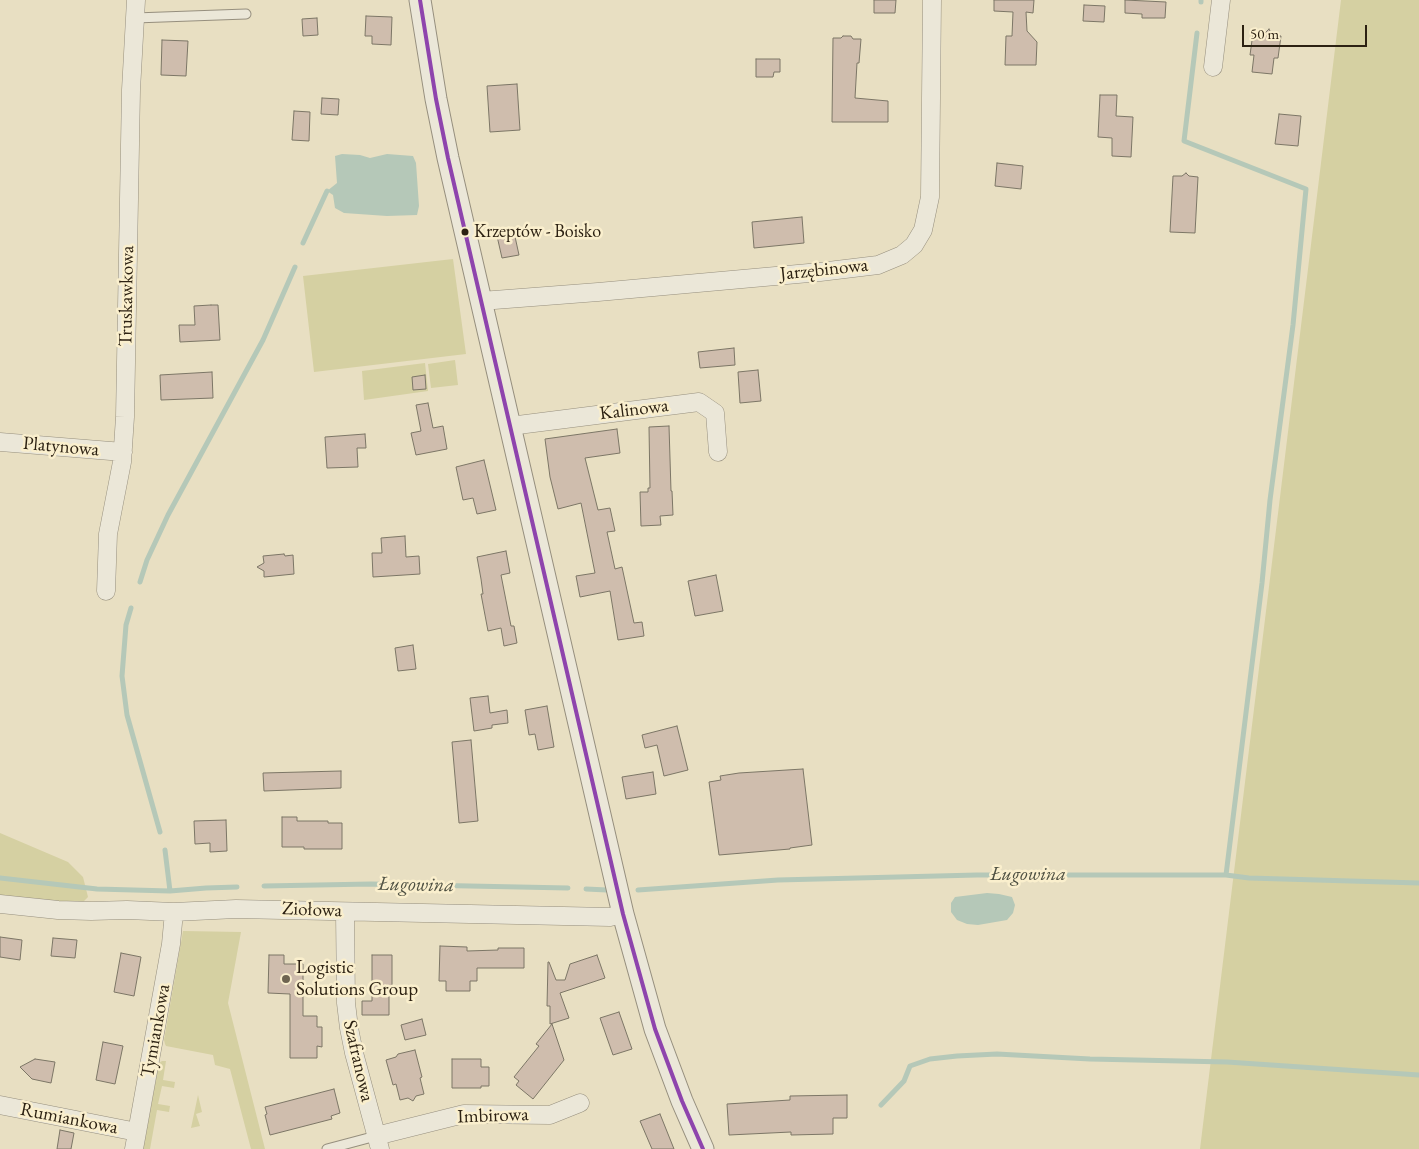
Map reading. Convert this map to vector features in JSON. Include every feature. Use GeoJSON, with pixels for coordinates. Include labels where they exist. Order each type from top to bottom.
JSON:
{"type":"FeatureCollection","features":[{"type":"Feature","properties":{"kind":"street","name":"Truskawkowa"},"geometry":{"type":"LineString","coordinates":[[106,591],[108,534],[123,452],[131,90],[136,0]]}},
{"type":"Feature","properties":{"kind":"street"},"geometry":{"type":"LineString","coordinates":[[420,0],[436,99],[623,914],[656,1028],[682,1101],[703,1149]]}},
{"type":"Feature","properties":{"kind":"street","name":"Jarzębinowa"},"geometry":{"type":"LineString","coordinates":[[481,301],[828,271],[878,264],[902,255],[914,245],[923,230],[930,197],[932,0]]}},
{"type":"Feature","properties":{"kind":"street"},"geometry":{"type":"LineString","coordinates":[[1213,67],[1221,0]]}},
{"type":"Feature","properties":{"kind":"street","name":"Kalinowa"},"geometry":{"type":"LineString","coordinates":[[510,426],[699,402],[715,413],[718,452]]}},
{"type":"Feature","properties":{"kind":"street","name":"Platynowa"},"geometry":{"type":"LineString","coordinates":[[0,442],[123,452]]}},
{"type":"Feature","properties":{"kind":"street","name":"Ziołowa"},"geometry":{"type":"LineString","coordinates":[[0,904],[58,910],[174,912],[236,908],[610,918],[623,914]]}},
{"type":"Feature","properties":{"kind":"street","name":"Tymiankowa"},"geometry":{"type":"LineString","coordinates":[[136,1141],[171,944],[174,912]]}},
{"type":"Feature","properties":{"kind":"street","name":"Szafranowa"},"geometry":{"type":"LineString","coordinates":[[346,912],[346,1003],[349,1028],[378,1142]]}},
{"type":"Feature","properties":{"kind":"street","name":"Imbirowa"},"geometry":{"type":"LineString","coordinates":[[378,1142],[464,1114],[550,1115],[580,1103]]}},
{"type":"Feature","properties":{"kind":"street","name":"Rumiankowa"},"geometry":{"type":"LineString","coordinates":[[0,1105],[136,1141]]}},
{"type":"Feature","properties":{"kind":"lane"},"geometry":{"type":"LineString","coordinates":[[135,18],[246,14]]}},
{"type":"Feature","properties":{"kind":"lane"},"geometry":{"type":"LineString","coordinates":[[327,1149],[378,1142]]}},
{"type":"Feature","properties":{"kind":"shaded area"},"geometry":{"type":"Polygon","coordinates":[[[1341,0],[1419,0],[1419,1149],[1200,1149],[1341,0]]]}},
{"type":"Feature","properties":{"kind":"shaded area"},"geometry":{"type":"Polygon","coordinates":[[[342,154],[360,155],[370,158],[387,154],[413,156],[416,163],[419,206],[417,215],[387,216],[344,213],[335,208],[333,195],[327,191],[337,183],[335,156],[342,154]]]}},
{"type":"Feature","properties":{"kind":"shaded area"},"geometry":{"type":"Polygon","coordinates":[[[453,259],[466,354],[314,372],[303,276],[453,259]]]}},
{"type":"Feature","properties":{"kind":"shaded area"},"geometry":{"type":"Polygon","coordinates":[[[455,360],[458,385],[431,388],[428,364],[455,360]]]}},
{"type":"Feature","properties":{"kind":"shaded area"},"geometry":{"type":"Polygon","coordinates":[[[425,363],[428,391],[364,400],[362,371],[425,363]]]}},
{"type":"Feature","properties":{"kind":"shaded area"},"geometry":{"type":"Polygon","coordinates":[[[0,833],[68,862],[83,877],[88,897],[82,903],[73,904],[0,896],[0,833]]]}},
{"type":"Feature","properties":{"kind":"shaded area"},"geometry":{"type":"Polygon","coordinates":[[[987,893],[1012,897],[1015,905],[1013,913],[1007,920],[978,925],[967,924],[957,920],[951,912],[951,903],[955,897],[987,893]]]}},
{"type":"Feature","properties":{"kind":"shaded area"},"geometry":{"type":"Polygon","coordinates":[[[183,931],[241,932],[228,1003],[265,1149],[251,1149],[230,1069],[215,1065],[213,1055],[166,1046],[165,1044],[164,1040],[183,931]]]}},
{"type":"Feature","properties":{"kind":"shaded area"},"geometry":{"type":"Polygon","coordinates":[[[166,1061],[163,1080],[175,1082],[174,1088],[162,1086],[158,1104],[170,1106],[169,1112],[157,1110],[150,1149],[143,1149],[159,1063],[166,1061]]]}},
{"type":"Feature","properties":{"kind":"shaded area"},"geometry":{"type":"Polygon","coordinates":[[[198,1095],[202,1112],[196,1114],[200,1126],[191,1128],[198,1095]]]}},
{"type":"Feature","properties":{"kind":"building"},"geometry":{"type":"Polygon","coordinates":[[[874,0],[896,0],[895,13],[874,13],[874,0]]]}},
{"type":"Feature","properties":{"kind":"building"},"geometry":{"type":"Polygon","coordinates":[[[994,0],[1034,0],[1033,13],[1026,12],[1027,31],[1037,42],[1036,65],[1005,65],[1006,36],[1012,36],[1013,12],[994,11],[994,0]]]}},
{"type":"Feature","properties":{"kind":"building"},"geometry":{"type":"Polygon","coordinates":[[[1125,0],[1166,2],[1165,18],[1142,18],[1142,14],[1125,13],[1125,0]]]}},
{"type":"Feature","properties":{"kind":"building"},"geometry":{"type":"Polygon","coordinates":[[[1084,5],[1105,6],[1104,22],[1083,21],[1084,5]]]}},
{"type":"Feature","properties":{"kind":"building"},"geometry":{"type":"Polygon","coordinates":[[[366,16],[392,17],[391,45],[372,44],[372,36],[365,36],[366,16]]]}},
{"type":"Feature","properties":{"kind":"building"},"geometry":{"type":"Polygon","coordinates":[[[317,18],[318,35],[303,36],[302,19],[317,18]]]}},
{"type":"Feature","properties":{"kind":"building"},"geometry":{"type":"Polygon","coordinates":[[[1269,29],[1272,35],[1281,36],[1278,58],[1274,58],[1272,74],[1252,72],[1254,55],[1250,55],[1253,33],[1264,34],[1269,29]]]}},
{"type":"Feature","properties":{"kind":"building"},"geometry":{"type":"Polygon","coordinates":[[[843,36],[861,39],[859,63],[857,63],[855,98],[888,101],[888,122],[832,122],[833,38],[841,38],[843,36]]]}},
{"type":"Feature","properties":{"kind":"building"},"geometry":{"type":"Polygon","coordinates":[[[162,40],[188,41],[186,76],[161,75],[162,40]]]}},
{"type":"Feature","properties":{"kind":"building"},"geometry":{"type":"Polygon","coordinates":[[[756,59],[780,59],[780,72],[774,72],[773,77],[756,77],[756,59]]]}},
{"type":"Feature","properties":{"kind":"building"},"geometry":{"type":"Polygon","coordinates":[[[517,84],[520,130],[490,132],[487,86],[517,84]]]}},
{"type":"Feature","properties":{"kind":"building"},"geometry":{"type":"Polygon","coordinates":[[[1100,95],[1117,95],[1116,116],[1133,117],[1131,157],[1112,156],[1112,138],[1098,137],[1100,95]]]}},
{"type":"Feature","properties":{"kind":"building"},"geometry":{"type":"Polygon","coordinates":[[[322,98],[339,99],[338,115],[321,114],[322,98]]]}},
{"type":"Feature","properties":{"kind":"building"},"geometry":{"type":"Polygon","coordinates":[[[294,111],[310,112],[309,141],[292,140],[294,111]]]}},
{"type":"Feature","properties":{"kind":"building"},"geometry":{"type":"Polygon","coordinates":[[[1279,114],[1301,116],[1298,146],[1275,144],[1279,114]]]}},
{"type":"Feature","properties":{"kind":"building"},"geometry":{"type":"Polygon","coordinates":[[[997,163],[1023,166],[1021,189],[995,186],[997,163]]]}},
{"type":"Feature","properties":{"kind":"building"},"geometry":{"type":"Polygon","coordinates":[[[1186,173],[1189,176],[1198,177],[1195,233],[1170,232],[1173,176],[1182,176],[1186,173]]]}},
{"type":"Feature","properties":{"kind":"building"},"geometry":{"type":"Polygon","coordinates":[[[802,217],[804,243],[754,248],[752,222],[802,217]]]}},
{"type":"Feature","properties":{"kind":"building"},"geometry":{"type":"Polygon","coordinates":[[[514,232],[519,255],[502,258],[497,236],[514,232]]]}},
{"type":"Feature","properties":{"kind":"building"},"geometry":{"type":"Polygon","coordinates":[[[218,305],[220,340],[180,342],[179,325],[195,325],[194,306],[218,305]]]}},
{"type":"Feature","properties":{"kind":"building"},"geometry":{"type":"Polygon","coordinates":[[[734,348],[735,365],[700,368],[698,352],[734,348]]]}},
{"type":"Feature","properties":{"kind":"building"},"geometry":{"type":"Polygon","coordinates":[[[758,370],[761,401],[740,403],[738,372],[758,370]]]}},
{"type":"Feature","properties":{"kind":"building"},"geometry":{"type":"Polygon","coordinates":[[[212,372],[213,398],[161,400],[160,375],[212,372]]]}},
{"type":"Feature","properties":{"kind":"building"},"geometry":{"type":"Polygon","coordinates":[[[425,375],[426,389],[413,390],[412,377],[425,375]]]}},
{"type":"Feature","properties":{"kind":"building"},"geometry":{"type":"Polygon","coordinates":[[[428,403],[433,428],[443,426],[447,449],[416,455],[411,433],[421,431],[416,405],[428,403]]]}},
{"type":"Feature","properties":{"kind":"building"},"geometry":{"type":"Polygon","coordinates":[[[669,426],[673,515],[660,516],[661,525],[641,526],[640,492],[648,492],[648,488],[650,488],[649,427],[669,426]]]}},
{"type":"Feature","properties":{"kind":"building"},"geometry":{"type":"Polygon","coordinates":[[[617,429],[620,453],[585,458],[598,510],[610,508],[615,531],[607,532],[615,569],[622,567],[634,623],[642,622],[644,636],[618,640],[610,591],[580,597],[576,576],[595,573],[581,503],[558,509],[550,477],[545,439],[617,429]]]}},
{"type":"Feature","properties":{"kind":"building"},"geometry":{"type":"Polygon","coordinates":[[[365,434],[366,448],[357,448],[358,467],[327,468],[325,437],[365,434]]]}},
{"type":"Feature","properties":{"kind":"building"},"geometry":{"type":"Polygon","coordinates":[[[484,460],[496,510],[477,514],[473,498],[463,500],[456,467],[484,460]]]}},
{"type":"Feature","properties":{"kind":"building"},"geometry":{"type":"Polygon","coordinates":[[[405,536],[406,557],[419,556],[420,574],[373,577],[372,553],[382,553],[381,538],[405,536]]]}},
{"type":"Feature","properties":{"kind":"building"},"geometry":{"type":"Polygon","coordinates":[[[506,551],[510,573],[501,575],[511,626],[514,626],[517,643],[504,646],[501,628],[488,631],[477,557],[506,551]]]}},
{"type":"Feature","properties":{"kind":"building"},"geometry":{"type":"Polygon","coordinates":[[[284,554],[285,556],[293,555],[294,574],[264,577],[264,571],[257,567],[264,563],[263,556],[284,554]]]}},
{"type":"Feature","properties":{"kind":"building"},"geometry":{"type":"Polygon","coordinates":[[[716,575],[723,611],[695,616],[688,581],[716,575]]]}},
{"type":"Feature","properties":{"kind":"building"},"geometry":{"type":"Polygon","coordinates":[[[413,645],[416,669],[398,671],[395,648],[413,645]]]}},
{"type":"Feature","properties":{"kind":"building"},"geometry":{"type":"Polygon","coordinates":[[[488,696],[490,713],[507,710],[508,723],[492,725],[492,728],[474,731],[470,698],[488,696]]]}},
{"type":"Feature","properties":{"kind":"building"},"geometry":{"type":"Polygon","coordinates":[[[547,706],[554,747],[538,750],[535,734],[529,735],[525,710],[547,706]]]}},
{"type":"Feature","properties":{"kind":"building"},"geometry":{"type":"Polygon","coordinates":[[[677,726],[688,770],[664,776],[657,745],[645,748],[642,735],[677,726]]]}},
{"type":"Feature","properties":{"kind":"building"},"geometry":{"type":"Polygon","coordinates":[[[471,740],[478,821],[459,823],[452,742],[471,740]]]}},
{"type":"Feature","properties":{"kind":"building"},"geometry":{"type":"Polygon","coordinates":[[[803,769],[812,845],[790,849],[719,855],[709,782],[721,780],[720,776],[739,773],[803,769]]]}},
{"type":"Feature","properties":{"kind":"building"},"geometry":{"type":"Polygon","coordinates":[[[341,771],[341,788],[264,791],[263,773],[341,771]]]}},
{"type":"Feature","properties":{"kind":"building"},"geometry":{"type":"Polygon","coordinates":[[[653,772],[656,794],[626,799],[622,777],[653,772]]]}},
{"type":"Feature","properties":{"kind":"building"},"geometry":{"type":"Polygon","coordinates":[[[282,817],[297,817],[297,821],[342,823],[342,849],[282,847],[282,817]]]}},
{"type":"Feature","properties":{"kind":"building"},"geometry":{"type":"Polygon","coordinates":[[[226,820],[227,851],[210,852],[210,843],[195,844],[194,821],[226,820]]]}},
{"type":"Feature","properties":{"kind":"building"},"geometry":{"type":"Polygon","coordinates":[[[0,937],[22,940],[20,960],[0,957],[0,937]]]}},
{"type":"Feature","properties":{"kind":"building"},"geometry":{"type":"Polygon","coordinates":[[[53,938],[77,940],[75,958],[51,956],[53,938]]]}},
{"type":"Feature","properties":{"kind":"building"},"geometry":{"type":"Polygon","coordinates":[[[440,946],[467,947],[467,951],[524,948],[524,968],[477,968],[477,981],[470,981],[470,991],[446,991],[446,981],[439,981],[440,946]]]}},
{"type":"Feature","properties":{"kind":"building"},"geometry":{"type":"Polygon","coordinates":[[[121,953],[141,957],[134,996],[114,992],[121,953]]]}},
{"type":"Feature","properties":{"kind":"building"},"geometry":{"type":"Polygon","coordinates":[[[269,955],[284,955],[284,964],[303,964],[303,1016],[317,1016],[317,1027],[322,1027],[322,1047],[317,1046],[317,1058],[290,1058],[290,994],[268,993],[269,955]]]}},
{"type":"Feature","properties":{"kind":"building"},"geometry":{"type":"Polygon","coordinates":[[[372,955],[392,955],[392,994],[389,994],[389,1015],[362,1015],[362,1001],[372,1001],[372,955]]]}},
{"type":"Feature","properties":{"kind":"building"},"geometry":{"type":"Polygon","coordinates":[[[597,955],[605,978],[560,993],[569,1018],[550,1024],[550,1006],[547,1006],[548,962],[556,980],[565,980],[570,964],[597,955]]]}},
{"type":"Feature","properties":{"kind":"building"},"geometry":{"type":"Polygon","coordinates":[[[619,1012],[632,1049],[613,1055],[600,1018],[619,1012]]]}},
{"type":"Feature","properties":{"kind":"building"},"geometry":{"type":"Polygon","coordinates":[[[422,1019],[426,1035],[405,1040],[401,1025],[422,1019]]]}},
{"type":"Feature","properties":{"kind":"building"},"geometry":{"type":"Polygon","coordinates":[[[552,1024],[564,1060],[533,1099],[516,1085],[519,1081],[514,1077],[539,1046],[536,1044],[552,1024]]]}},
{"type":"Feature","properties":{"kind":"building"},"geometry":{"type":"Polygon","coordinates":[[[103,1042],[123,1046],[115,1084],[96,1080],[103,1042]]]}},
{"type":"Feature","properties":{"kind":"building"},"geometry":{"type":"Polygon","coordinates":[[[415,1050],[424,1094],[416,1096],[413,1101],[408,1098],[400,1100],[396,1084],[393,1085],[386,1060],[396,1057],[398,1054],[415,1050]]]}},
{"type":"Feature","properties":{"kind":"building"},"geometry":{"type":"Polygon","coordinates":[[[35,1059],[55,1062],[51,1083],[32,1079],[20,1067],[35,1059]]]}},
{"type":"Feature","properties":{"kind":"building"},"geometry":{"type":"Polygon","coordinates":[[[452,1059],[481,1059],[481,1067],[489,1067],[489,1086],[481,1086],[481,1088],[452,1088],[452,1059]]]}},
{"type":"Feature","properties":{"kind":"building"},"geometry":{"type":"Polygon","coordinates":[[[334,1089],[340,1113],[331,1116],[332,1119],[270,1135],[265,1107],[334,1089]]]}},
{"type":"Feature","properties":{"kind":"building"},"geometry":{"type":"Polygon","coordinates":[[[847,1095],[847,1118],[833,1118],[833,1134],[791,1135],[791,1132],[729,1135],[727,1104],[790,1100],[790,1096],[847,1095]]]}},
{"type":"Feature","properties":{"kind":"building"},"geometry":{"type":"Polygon","coordinates":[[[660,1114],[674,1149],[652,1149],[640,1121],[660,1114]]]}},
{"type":"Feature","properties":{"kind":"building"},"geometry":{"type":"Polygon","coordinates":[[[60,1130],[74,1133],[71,1149],[57,1149],[60,1130]]]}},
{"type":"Feature","properties":{"kind":"waterway"},"geometry":{"type":"LineString","coordinates":[[1197,33],[1184,141],[1306,189],[1293,325],[1270,500],[1262,583],[1226,875]]}},
{"type":"Feature","properties":{"kind":"waterway"},"geometry":{"type":"LineString","coordinates":[[303,243],[327,191]]}},
{"type":"Feature","properties":{"kind":"waterway"},"geometry":{"type":"LineString","coordinates":[[140,582],[147,560],[168,515],[263,340],[295,267]]}},
{"type":"Feature","properties":{"kind":"waterway"},"geometry":{"type":"LineString","coordinates":[[131,608],[126,625],[122,676],[127,715],[160,832]]}},
{"type":"Feature","properties":{"kind":"waterway"},"geometry":{"type":"LineString","coordinates":[[165,850],[170,891]]}},
{"type":"Feature","properties":{"kind":"waterway","name":"Ługowina"},"geometry":{"type":"LineString","coordinates":[[638,890],[778,880],[977,875],[1226,875],[1249,878],[1419,883]]}},
{"type":"Feature","properties":{"kind":"waterway","name":"Ługowina"},"geometry":{"type":"LineString","coordinates":[[0,878],[97,889],[170,891],[237,887]]}},
{"type":"Feature","properties":{"kind":"waterway","name":"Ługowina"},"geometry":{"type":"LineString","coordinates":[[264,886],[371,884],[568,888]]}},
{"type":"Feature","properties":{"kind":"waterway","name":"Ługowina"},"geometry":{"type":"LineString","coordinates":[[586,889],[607,890]]}},
{"type":"Feature","properties":{"kind":"waterway"},"geometry":{"type":"LineString","coordinates":[[881,1105],[904,1081],[910,1066],[930,1059],[957,1056],[997,1054],[1090,1059],[1227,1062],[1419,1075]]}},
{"type":"Feature","properties":{"kind":"transit line"},"geometry":{"type":"LineString","coordinates":[[420,0],[436,99],[448,158],[623,914],[655,1029],[682,1101],[703,1149]]}},
{"type":"Feature","properties":{"kind":"place","name":"Krzeptów - Boisko"},"geometry":{"type":"Point","coordinates":[465,232]}},
{"type":"Feature","properties":{"kind":"place","name":"Logistic Solutions Group"},"geometry":{"type":"Point","coordinates":[286,979]}}]}
